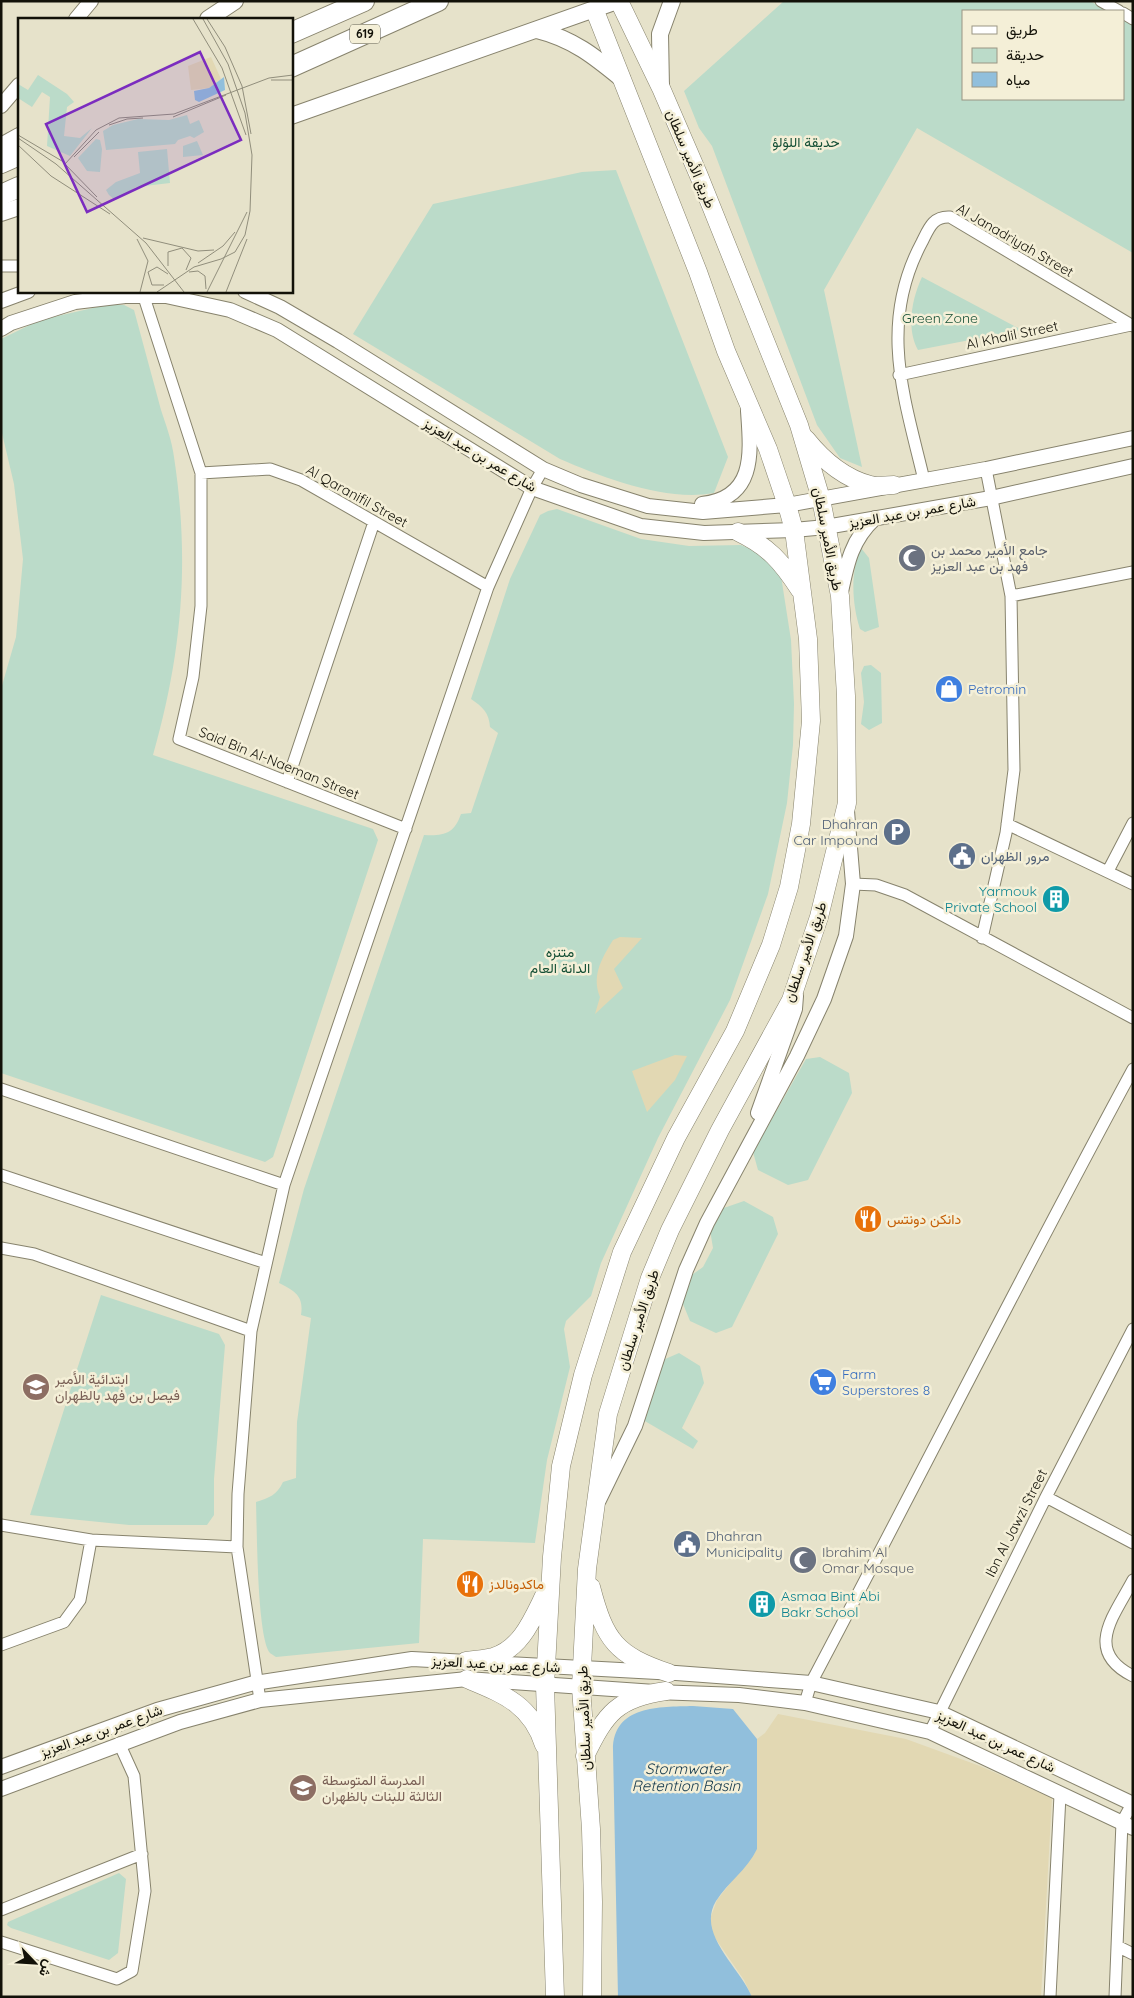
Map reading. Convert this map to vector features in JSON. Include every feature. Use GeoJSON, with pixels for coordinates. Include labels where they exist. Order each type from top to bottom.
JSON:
{"type":"FeatureCollection","features":[{"type":"Feature","properties":{"kind":"highway","name":"619"},"geometry":{"type":"LineString","coordinates":[[292,33],[364,1]]}},
{"type":"Feature","properties":{"kind":"highway","name":"619"},"geometry":{"type":"LineString","coordinates":[[292,67],[438,1]]}},
{"type":"Feature","properties":{"kind":"highway"},"geometry":{"type":"LineString","coordinates":[[1,163],[18,155]]}},
{"type":"Feature","properties":{"kind":"highway"},"geometry":{"type":"LineString","coordinates":[[1,195],[18,188]]}},
{"type":"Feature","properties":{"kind":"main road"},"geometry":{"type":"LineString","coordinates":[[210,18],[235,1]]}},
{"type":"Feature","properties":{"kind":"main road"},"geometry":{"type":"LineString","coordinates":[[292,116],[537,30],[593,6],[618,1]]}},
{"type":"Feature","properties":{"kind":"main road","name":"طريق الأمير سلطان"},"geometry":{"type":"LineString","coordinates":[[592,1997],[592,1856],[581,1687],[587,1569],[608,1414],[650,1278],[694,1180],[791,1000],[819,917],[846,803],[846,696],[840,598],[821,499],[803,435],[699,176],[661,88],[618,1]]}},
{"type":"Feature","properties":{"kind":"main road"},"geometry":{"type":"LineString","coordinates":[[661,88],[660,34],[672,1]]}},
{"type":"Feature","properties":{"kind":"main road"},"geometry":{"type":"LineString","coordinates":[[555,1997],[545,1685],[550,1582],[561,1466],[583,1375],[622,1252],[676,1138],[734,1031],[771,946],[789,887],[801,824],[811,720],[808,639],[794,530],[787,505],[768,449],[726,351],[698,272],[593,6]]}},
{"type":"Feature","properties":{"kind":"main road"},"geometry":{"type":"LineString","coordinates":[[537,30],[560,36],[584,49],[622,79]]}},
{"type":"Feature","properties":{"kind":"main road"},"geometry":{"type":"LineString","coordinates":[[1,146],[18,137]]}},
{"type":"Feature","properties":{"kind":"main road"},"geometry":{"type":"LineString","coordinates":[[1,213],[18,207]]}},
{"type":"Feature","properties":{"kind":"main road"},"geometry":{"type":"LineString","coordinates":[[803,435],[817,452],[847,475],[872,486],[894,485]]}},
{"type":"Feature","properties":{"kind":"main road"},"geometry":{"type":"LineString","coordinates":[[738,532],[760,543],[774,554],[802,593]]}},
{"type":"Feature","properties":{"kind":"main road"},"geometry":{"type":"LineString","coordinates":[[587,1569],[598,1612],[608,1635],[630,1657],[640,1663],[669,1673]]}},
{"type":"Feature","properties":{"kind":"main road"},"geometry":{"type":"LineString","coordinates":[[466,1661],[494,1657],[517,1642],[527,1631],[550,1582]]}},
{"type":"Feature","properties":{"kind":"main road"},"geometry":{"type":"LineString","coordinates":[[466,1679],[494,1690],[519,1704],[538,1727],[548,1761]]}},
{"type":"Feature","properties":{"kind":"main road"},"geometry":{"type":"LineString","coordinates":[[584,1756],[600,1726],[615,1709],[640,1695],[666,1691]]}},
{"type":"Feature","properties":{"kind":"street"},"geometry":{"type":"LineString","coordinates":[[77,18],[91,1]]}},
{"type":"Feature","properties":{"kind":"street"},"geometry":{"type":"LineString","coordinates":[[1101,1],[1117,10]]}},
{"type":"Feature","properties":{"kind":"street"},"geometry":{"type":"LineString","coordinates":[[1,106],[18,86]]}},
{"type":"Feature","properties":{"kind":"street","name":"Al Janadriyah Street"},"geometry":{"type":"LineString","coordinates":[[924,480],[900,375],[898,334],[901,292],[914,256],[933,221],[941,216],[950,217],[1132,325]]}},
{"type":"Feature","properties":{"kind":"street"},"geometry":{"type":"LineString","coordinates":[[1,266],[18,266]]}},
{"type":"Feature","properties":{"kind":"street"},"geometry":{"type":"LineString","coordinates":[[1,301],[25,292]]}},
{"type":"Feature","properties":{"kind":"street"},"geometry":{"type":"LineString","coordinates":[[247,292],[280,307],[355,351],[543,469],[581,485],[648,506],[703,512],[787,505],[986,469],[1133,438]]}},
{"type":"Feature","properties":{"kind":"street","name":"شارع عمر بن عبد العزيز"},"geometry":{"type":"LineString","coordinates":[[3,326],[75,302],[142,294],[166,296],[230,310],[277,330],[532,488],[641,526],[704,533],[826,527],[991,498],[1133,466]]}},
{"type":"Feature","properties":{"kind":"street","name":"Said Bin Al-Naeman Street"},"geometry":{"type":"LineString","coordinates":[[142,294],[201,473],[202,606],[193,677],[179,739],[406,829]]}},
{"type":"Feature","properties":{"kind":"street","name":"Al Khalil Street"},"geometry":{"type":"LineString","coordinates":[[900,375],[1132,325]]}},
{"type":"Feature","properties":{"kind":"street"},"geometry":{"type":"LineString","coordinates":[[668,508],[714,503],[735,490],[749,467],[751,450],[748,402]]}},
{"type":"Feature","properties":{"kind":"street","name":"Al Qaranifil Street"},"geometry":{"type":"LineString","coordinates":[[201,473],[270,469],[301,480],[488,588]]}},
{"type":"Feature","properties":{"kind":"street"},"geometry":{"type":"LineString","coordinates":[[260,1700],[237,1547],[238,1485],[250,1331],[284,1184],[488,588],[532,488],[543,469]]}},
{"type":"Feature","properties":{"kind":"street"},"geometry":{"type":"LineString","coordinates":[[982,938],[1007,824],[1014,770],[1011,596],[986,469]]}},
{"type":"Feature","properties":{"kind":"street"},"geometry":{"type":"LineString","coordinates":[[840,598],[851,550],[859,535],[875,518]]}},
{"type":"Feature","properties":{"kind":"street"},"geometry":{"type":"LineString","coordinates":[[287,782],[374,522]]}},
{"type":"Feature","properties":{"kind":"street"},"geometry":{"type":"LineString","coordinates":[[1011,596],[1133,572]]}},
{"type":"Feature","properties":{"kind":"street"},"geometry":{"type":"LineString","coordinates":[[594,1509],[635,1426],[686,1270],[744,1152],[797,1056],[824,999],[846,936],[853,884],[846,803]]}},
{"type":"Feature","properties":{"kind":"street"},"geometry":{"type":"LineString","coordinates":[[1108,870],[1133,823]]}},
{"type":"Feature","properties":{"kind":"street"},"geometry":{"type":"LineString","coordinates":[[1007,824],[1108,870],[1133,884]]}},
{"type":"Feature","properties":{"kind":"street"},"geometry":{"type":"LineString","coordinates":[[853,884],[876,885],[905,896],[1133,1018]]}},
{"type":"Feature","properties":{"kind":"street"},"geometry":{"type":"LineString","coordinates":[[744,1152],[795,1009],[797,984]]}},
{"type":"Feature","properties":{"kind":"street"},"geometry":{"type":"LineString","coordinates":[[806,1703],[811,1683],[922,1472],[1027,1265],[1133,1069]]}},
{"type":"Feature","properties":{"kind":"street"},"geometry":{"type":"LineString","coordinates":[[1,1089],[284,1184]]}},
{"type":"Feature","properties":{"kind":"street"},"geometry":{"type":"LineString","coordinates":[[1,1175],[266,1263]]}},
{"type":"Feature","properties":{"kind":"street"},"geometry":{"type":"LineString","coordinates":[[1,1248],[34,1254],[250,1331]]}},
{"type":"Feature","properties":{"kind":"street","name":"Ibn Al Jawzi Street"},"geometry":{"type":"LineString","coordinates":[[930,1732],[938,1712],[1046,1497],[1133,1329]]}},
{"type":"Feature","properties":{"kind":"street"},"geometry":{"type":"LineString","coordinates":[[1046,1497],[1133,1543]]}},
{"type":"Feature","properties":{"kind":"street"},"geometry":{"type":"LineString","coordinates":[[1,1525],[91,1540],[237,1547]]}},
{"type":"Feature","properties":{"kind":"street"},"geometry":{"type":"LineString","coordinates":[[1,1645],[64,1622],[80,1600],[91,1540]]}},
{"type":"Feature","properties":{"kind":"street"},"geometry":{"type":"LineString","coordinates":[[1133,1580],[1107,1630],[1105,1648],[1111,1661],[1133,1676]]}},
{"type":"Feature","properties":{"kind":"street","name":"شارع عمر بن عبد العزيز"},"geometry":{"type":"LineString","coordinates":[[1,1768],[157,1710],[257,1682],[412,1659],[811,1683],[938,1712],[1133,1804]]}},
{"type":"Feature","properties":{"kind":"street"},"geometry":{"type":"LineString","coordinates":[[1,1789],[119,1743],[180,1722],[260,1700],[466,1679],[739,1695],[806,1703],[930,1732],[1127,1825]]}},
{"type":"Feature","properties":{"kind":"street"},"geometry":{"type":"LineString","coordinates":[[1,1942],[117,1979],[132,1971],[145,1891],[134,1776],[119,1743]]}},
{"type":"Feature","properties":{"kind":"street"},"geometry":{"type":"LineString","coordinates":[[1050,1997],[1060,1795]]}},
{"type":"Feature","properties":{"kind":"street"},"geometry":{"type":"LineString","coordinates":[[1115,1997],[1117,1946],[1127,1825],[1133,1804]]}},
{"type":"Feature","properties":{"kind":"street"},"geometry":{"type":"LineString","coordinates":[[1,1910],[142,1854]]}},
{"type":"Feature","properties":{"kind":"street"},"geometry":{"type":"LineString","coordinates":[[1117,1946],[1133,1954]]}},
{"type":"Feature","properties":{"kind":"green space","name":"حديقة اللؤلؤ"},"geometry":{"type":"Polygon","coordinates":[[[784,1],[1090,1],[1106,10],[962,10],[962,100],[1124,100],[1124,20],[1133,25],[1133,253],[917,128],[824,290],[862,467],[840,458],[817,425],[712,146],[699,128],[684,91],[784,1]]]}},
{"type":"Feature","properties":{"kind":"green space"},"geometry":{"type":"Polygon","coordinates":[[[616,170],[728,457],[714,493],[695,495],[656,491],[596,474],[560,459],[353,334],[433,204],[582,172],[616,170]]]}},
{"type":"Feature","properties":{"kind":"green space","name":"Green Zone"},"geometry":{"type":"Polygon","coordinates":[[[922,277],[1022,330],[918,350],[914,342],[911,323],[915,294],[922,277]]]}},
{"type":"Feature","properties":{"kind":"green space"},"geometry":{"type":"Polygon","coordinates":[[[106,305],[124,305],[134,310],[172,445],[179,496],[182,571],[177,644],[163,717],[153,755],[373,829],[378,840],[273,1157],[265,1162],[1,1073],[1,689],[16,637],[23,559],[14,484],[1,429],[1,339],[40,320],[106,305]]]}},
{"type":"Feature","properties":{"kind":"green space","name":"متنزه الدانة العام"},"geometry":{"type":"Polygon","coordinates":[[[557,509],[641,539],[689,546],[741,545],[764,555],[781,576],[791,640],[794,704],[793,745],[787,803],[768,894],[730,1000],[658,1138],[601,1263],[591,1296],[566,1321],[564,1329],[570,1367],[547,1460],[535,1543],[423,1539],[419,1643],[276,1657],[270,1653],[262,1626],[258,1581],[256,1502],[272,1495],[283,1482],[296,1478],[297,1422],[311,1318],[301,1315],[300,1299],[294,1292],[279,1283],[304,1189],[424,835],[443,834],[455,826],[461,814],[471,813],[498,733],[490,727],[485,711],[471,699],[510,579],[540,515],[557,509]]]}},
{"type":"Feature","properties":{"kind":"green space"},"geometry":{"type":"Polygon","coordinates":[[[861,548],[869,558],[879,627],[865,632],[860,629],[857,619],[853,588],[857,557],[861,548]]]}},
{"type":"Feature","properties":{"kind":"green space"},"geometry":{"type":"Polygon","coordinates":[[[871,665],[881,673],[882,723],[869,730],[861,724],[864,702],[861,673],[864,666],[871,665]]]}},
{"type":"Feature","properties":{"kind":"green space"},"geometry":{"type":"Polygon","coordinates":[[[820,1057],[849,1073],[852,1093],[808,1180],[788,1185],[758,1170],[753,1152],[806,1059],[820,1057]]]}},
{"type":"Feature","properties":{"kind":"green space"},"geometry":{"type":"Polygon","coordinates":[[[744,1201],[773,1217],[778,1234],[732,1327],[716,1333],[690,1321],[681,1299],[689,1277],[703,1267],[713,1248],[710,1230],[718,1210],[744,1201]]]}},
{"type":"Feature","properties":{"kind":"green space"},"geometry":{"type":"Polygon","coordinates":[[[101,1295],[219,1334],[225,1345],[214,1479],[214,1515],[207,1525],[129,1525],[30,1515],[101,1295]]]}},
{"type":"Feature","properties":{"kind":"green space"},"geometry":{"type":"Polygon","coordinates":[[[679,1353],[700,1366],[704,1383],[682,1428],[698,1441],[693,1449],[643,1420],[663,1360],[679,1353]]]}},
{"type":"Feature","properties":{"kind":"green space"},"geometry":{"type":"Polygon","coordinates":[[[119,1873],[126,1879],[118,1953],[109,1960],[11,1928],[7,1925],[8,1922],[119,1873]]]}},
{"type":"Feature","properties":{"kind":"sand"},"geometry":{"type":"Polygon","coordinates":[[[620,937],[642,938],[614,969],[623,988],[595,1014],[600,997],[597,982],[599,967],[613,940],[620,937]]]}},
{"type":"Feature","properties":{"kind":"sand"},"geometry":{"type":"Polygon","coordinates":[[[675,1055],[687,1056],[675,1080],[647,1112],[632,1071],[675,1055]]]}},
{"type":"Feature","properties":{"kind":"sand"},"geometry":{"type":"Polygon","coordinates":[[[778,1714],[906,1739],[980,1766],[1052,1798],[1041,1997],[752,1997],[744,1980],[713,1935],[710,1919],[717,1900],[757,1849],[757,1739],[765,1733],[778,1714]]]}},
{"type":"Feature","properties":{"kind":"water","name":"Stormwater Retention Basin"},"geometry":{"type":"Polygon","coordinates":[[[693,1706],[733,1709],[757,1739],[757,1849],[748,1863],[721,1894],[711,1913],[711,1926],[715,1938],[752,1997],[618,1997],[613,1750],[615,1735],[621,1724],[641,1711],[653,1708],[693,1706]]]}},
{"type":"Feature","properties":{"kind":"place","name":"جامع الأمير محمد بن فهد بن عبد العزيز"},"geometry":{"type":"Point","coordinates":[912,558]}},
{"type":"Feature","properties":{"kind":"place","name":"Petromin"},"geometry":{"type":"Point","coordinates":[949,689]}},
{"type":"Feature","properties":{"kind":"place","name":"Dhahran Car Impound"},"geometry":{"type":"Point","coordinates":[897,832]}},
{"type":"Feature","properties":{"kind":"place","name":"مرور الظهران"},"geometry":{"type":"Point","coordinates":[962,856]}},
{"type":"Feature","properties":{"kind":"place","name":"Yarmouk Private School"},"geometry":{"type":"Point","coordinates":[1056,899]}},
{"type":"Feature","properties":{"kind":"place","name":"دانكن دونتس"},"geometry":{"type":"Point","coordinates":[868,1219]}},
{"type":"Feature","properties":{"kind":"place","name":"Farm Superstores 8"},"geometry":{"type":"Point","coordinates":[823,1382]}},
{"type":"Feature","properties":{"kind":"place","name":"ابتدائية الأمير فيصل بن فهد بالظهران"},"geometry":{"type":"Point","coordinates":[36,1387]}},
{"type":"Feature","properties":{"kind":"place","name":"Dhahran Municipality"},"geometry":{"type":"Point","coordinates":[687,1544]}},
{"type":"Feature","properties":{"kind":"place","name":"Ibrahim Al Omar Mosque"},"geometry":{"type":"Point","coordinates":[803,1560]}},
{"type":"Feature","properties":{"kind":"place","name":"ماكدونالدز"},"geometry":{"type":"Point","coordinates":[470,1584]}},
{"type":"Feature","properties":{"kind":"place","name":"Asmaa Bint Abi Bakr School"},"geometry":{"type":"Point","coordinates":[762,1604]}},
{"type":"Feature","properties":{"kind":"place","name":"المدرسة المتوسطة الثالثة للبنات بالظهران"},"geometry":{"type":"Point","coordinates":[303,1788]}}]}
